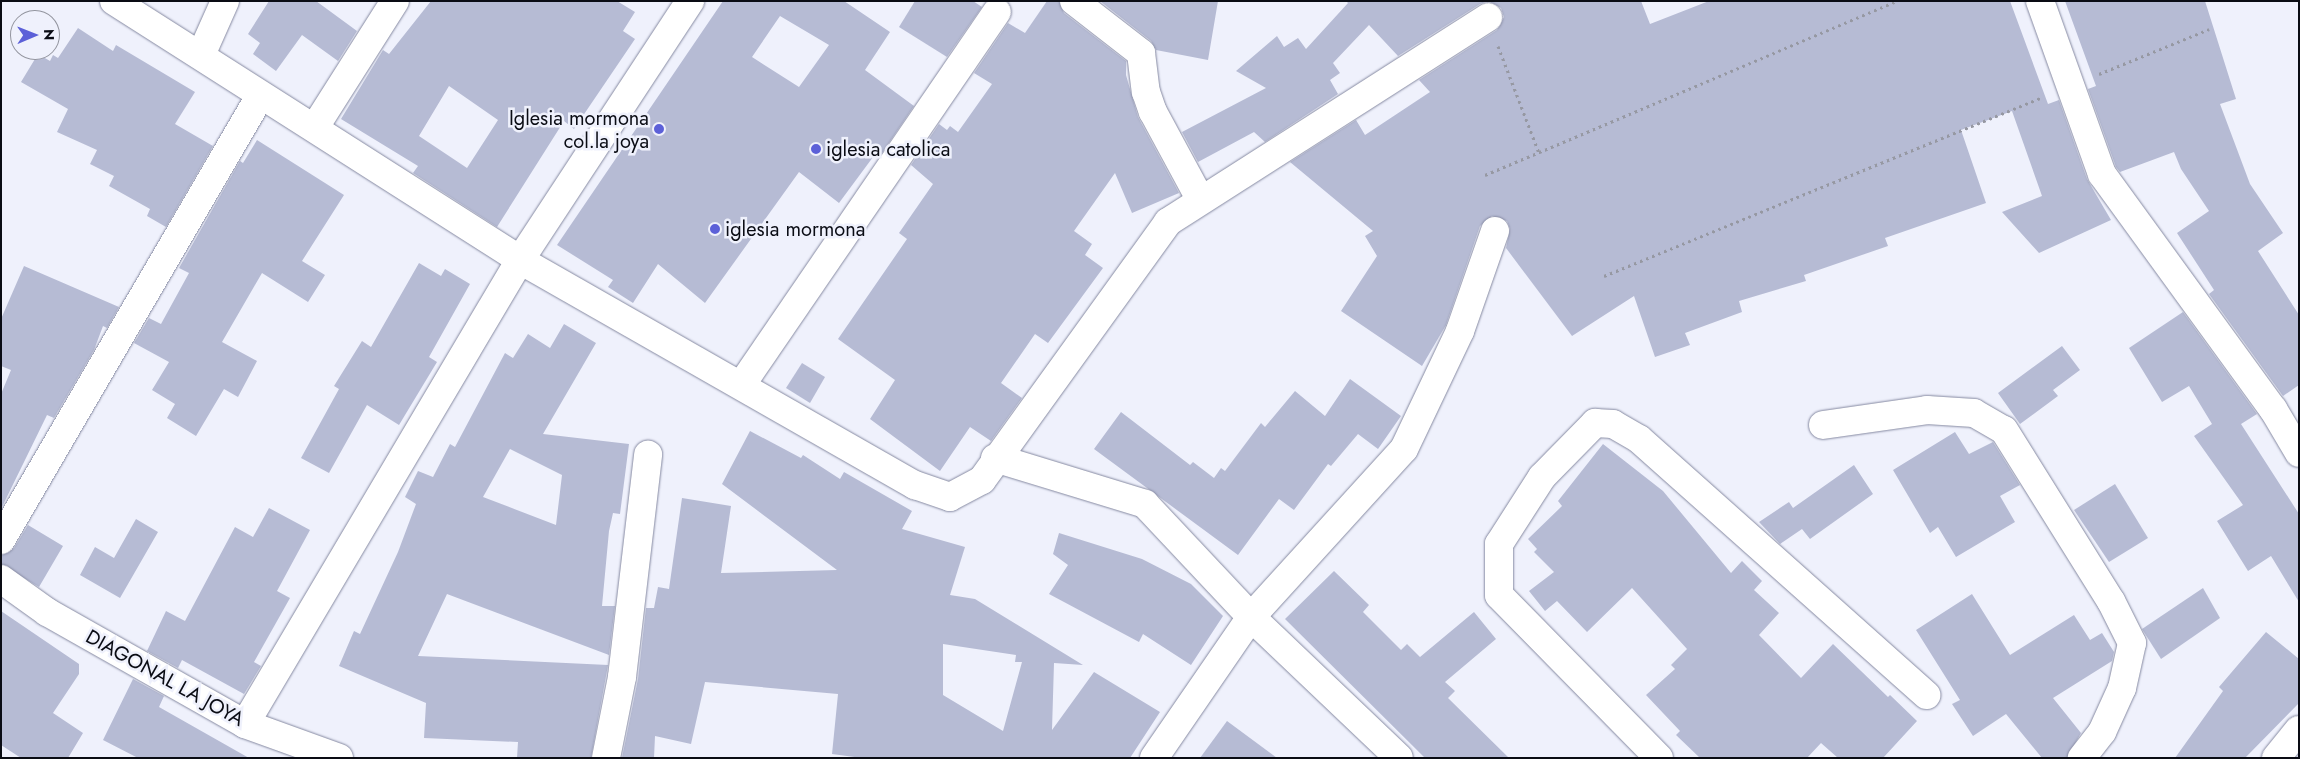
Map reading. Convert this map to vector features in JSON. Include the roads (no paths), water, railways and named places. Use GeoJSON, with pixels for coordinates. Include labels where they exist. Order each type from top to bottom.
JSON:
{"type":"FeatureCollection","features":[{"type":"Feature","properties":{"kind":"street"},"geometry":{"type":"LineString","coordinates":[[114,1],[201,55],[260,96],[315,127],[520,260],[742,384],[915,485],[950,497],[982,480],[995,458],[1168,222],[1200,199],[1488,17]]}},
{"type":"Feature","properties":{"kind":"street"},"geometry":{"type":"LineString","coordinates":[[201,55],[225,1]]}},
{"type":"Feature","properties":{"kind":"street"},"geometry":{"type":"LineString","coordinates":[[315,127],[395,1]]}},
{"type":"Feature","properties":{"kind":"street"},"geometry":{"type":"LineString","coordinates":[[245,724],[520,260],[690,1]]}},
{"type":"Feature","properties":{"kind":"street"},"geometry":{"type":"LineString","coordinates":[[1074,1],[1142,53],[1146,92],[1153,112],[1200,199]]}},
{"type":"Feature","properties":{"kind":"street"},"geometry":{"type":"LineString","coordinates":[[2040,1],[2102,174],[2273,409],[2299,453]]}},
{"type":"Feature","properties":{"kind":"street"},"geometry":{"type":"LineString","coordinates":[[742,384],[997,12]]}},
{"type":"Feature","properties":{"kind":"street"},"geometry":{"type":"LineString","coordinates":[[1,540],[260,96]]}},
{"type":"Feature","properties":{"kind":"street"},"geometry":{"type":"LineString","coordinates":[[1154,758],[1251,617],[1404,449],[1460,331],[1495,231]]}},
{"type":"Feature","properties":{"kind":"street"},"geometry":{"type":"LineString","coordinates":[[1823,425],[1926,410],[1974,412],[2004,430],[2112,601],[2132,643],[2122,688],[2102,732],[2082,758]]}},
{"type":"Feature","properties":{"kind":"street"},"geometry":{"type":"LineString","coordinates":[[1659,758],[1499,595],[1499,544],[1542,477],[1595,423],[1613,424],[1639,439],[1926,695]]}},
{"type":"Feature","properties":{"kind":"street"},"geometry":{"type":"LineString","coordinates":[[606,758],[622,678],[648,455]]}},
{"type":"Feature","properties":{"kind":"street"},"geometry":{"type":"LineString","coordinates":[[995,458],[1145,504],[1251,617],[1399,758]]}},
{"type":"Feature","properties":{"kind":"street","name":"DIAGONAL LA JOYA"},"geometry":{"type":"LineString","coordinates":[[1,579],[47,612],[245,724],[339,758]]}},
{"type":"Feature","properties":{"kind":"street"},"geometry":{"type":"LineString","coordinates":[[2276,758],[2299,730]]}},
{"type":"Feature","properties":{"kind":"place","name":"Iglesia mormona col.la joya"},"geometry":{"type":"Point","coordinates":[659,129]}},
{"type":"Feature","properties":{"kind":"place","name":"iglesia catolica"},"geometry":{"type":"Point","coordinates":[816,149]}},
{"type":"Feature","properties":{"kind":"place","name":"iglesia mormona"},"geometry":{"type":"Point","coordinates":[715,229]}}]}
